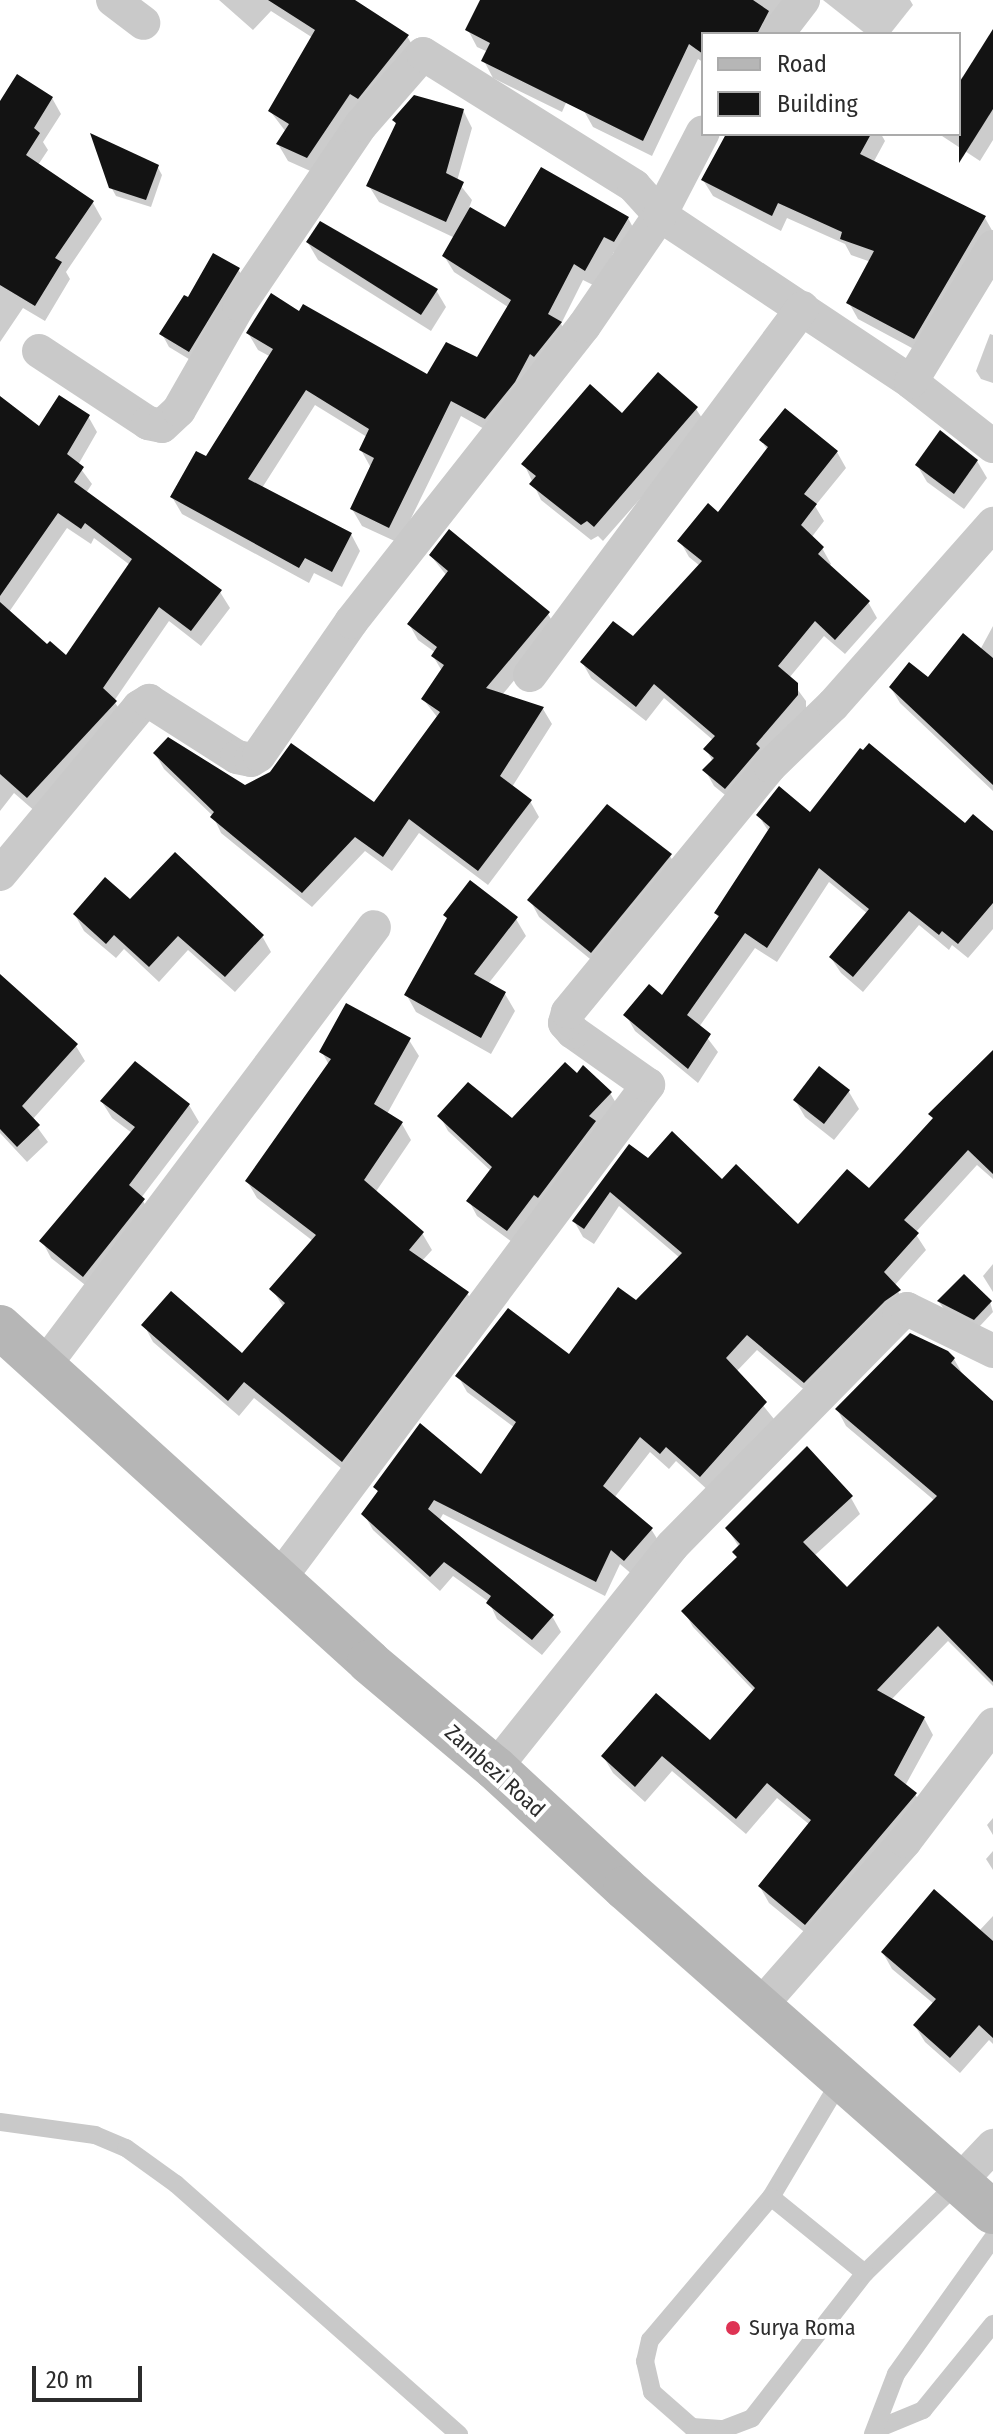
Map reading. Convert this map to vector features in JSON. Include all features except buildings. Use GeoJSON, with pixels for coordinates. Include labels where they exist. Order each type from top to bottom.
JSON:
{"type":"FeatureCollection","features":[{"type":"Feature","properties":{"kind":"main road","name":"Zambezi Road"},"geometry":{"type":"LineString","coordinates":[[0,1327],[369,1662],[495,1768],[625,1888],[993,2212]]}},
{"type":"Feature","properties":{"kind":"street"},"geometry":{"type":"LineString","coordinates":[[113,0],[143,23]]}},
{"type":"Feature","properties":{"kind":"street"},"geometry":{"type":"LineString","coordinates":[[779,32],[803,0]]}},
{"type":"Feature","properties":{"kind":"street"},"geometry":{"type":"LineString","coordinates":[[39,351],[148,423],[162,426],[179,410],[239,305],[361,125],[423,54],[634,186],[660,215],[911,382],[993,446]]}},
{"type":"Feature","properties":{"kind":"street"},"geometry":{"type":"LineString","coordinates":[[0,874],[139,707],[149,701],[237,757],[251,760],[259,755],[351,622],[584,326],[660,215],[701,136]]}},
{"type":"Feature","properties":{"kind":"street"},"geometry":{"type":"LineString","coordinates":[[911,382],[993,247]]}},
{"type":"Feature","properties":{"kind":"street"},"geometry":{"type":"LineString","coordinates":[[530,675],[803,308]]}},
{"type":"Feature","properties":{"kind":"street"},"geometry":{"type":"LineString","coordinates":[[279,1579],[648,1085],[573,1032],[565,1023],[568,1012],[770,766],[833,705],[993,524]]}},
{"type":"Feature","properties":{"kind":"street"},"geometry":{"type":"LineString","coordinates":[[44,1366],[374,927]]}},
{"type":"Feature","properties":{"kind":"street"},"geometry":{"type":"LineString","coordinates":[[495,1768],[672,1546],[899,1315],[907,1309],[993,1351]]}},
{"type":"Feature","properties":{"kind":"street"},"geometry":{"type":"LineString","coordinates":[[761,2005],[905,1841],[993,1725]]}},
{"type":"Feature","properties":{"kind":"street"},"geometry":{"type":"LineString","coordinates":[[959,2182],[993,2146]]}},
{"type":"Feature","properties":{"kind":"lane"},"geometry":{"type":"LineString","coordinates":[[842,2078],[771,2197],[650,2340],[645,2361],[652,2392],[692,2427],[724,2429],[752,2418],[865,2273],[959,2182]]}},
{"type":"Feature","properties":{"kind":"lane"},"geometry":{"type":"LineString","coordinates":[[0,2122],[95,2135],[126,2148],[176,2184],[459,2434]]}},
{"type":"Feature","properties":{"kind":"lane"},"geometry":{"type":"LineString","coordinates":[[771,2197],[865,2273]]}},
{"type":"Feature","properties":{"kind":"lane"},"geometry":{"type":"LineString","coordinates":[[875,2432],[896,2374],[993,2238]]}},
{"type":"Feature","properties":{"kind":"lane"},"geometry":{"type":"LineString","coordinates":[[875,2432],[923,2410],[993,2324]]}},
{"type":"Feature","properties":{"kind":"place","name":"Surya Roma"},"geometry":{"type":"Point","coordinates":[733,2328]}}]}
